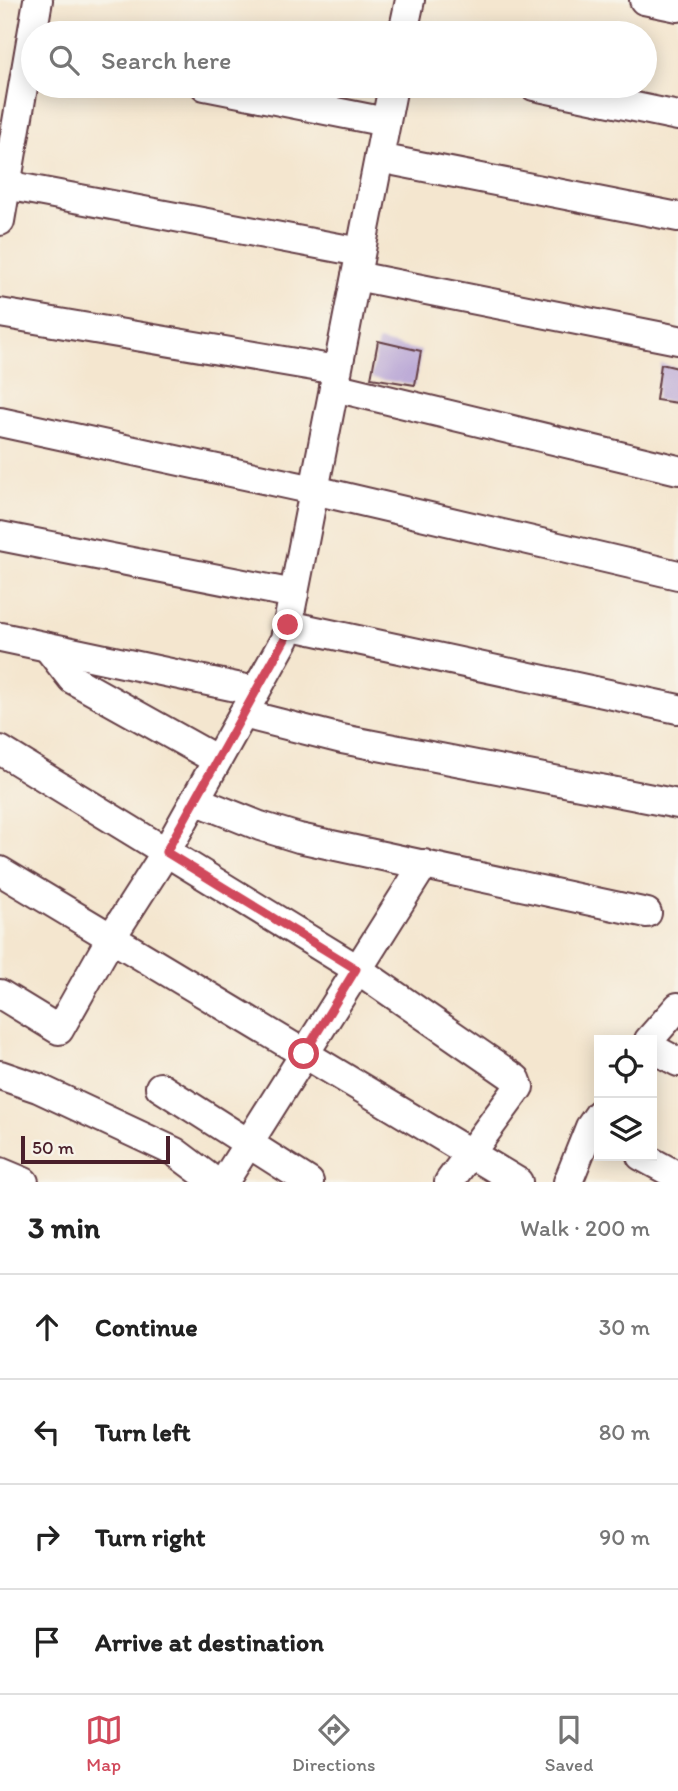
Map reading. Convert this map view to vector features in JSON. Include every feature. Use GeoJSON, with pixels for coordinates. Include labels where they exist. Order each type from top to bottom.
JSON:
{"type":"FeatureCollection","features":[{"type":"Feature","properties":{"kind":"street"},"geometry":{"type":"LineString","coordinates":[[35,21],[38,0]]}},
{"type":"Feature","properties":{"kind":"street"},"geometry":{"type":"LineString","coordinates":[[406,21],[410,0]]}},
{"type":"Feature","properties":{"kind":"street"},"geometry":{"type":"LineString","coordinates":[[645,0],[678,7]]}},
{"type":"Feature","properties":{"kind":"street"},"geometry":{"type":"LineString","coordinates":[[0,220],[22,98]]}},
{"type":"Feature","properties":{"kind":"street"},"geometry":{"type":"LineString","coordinates":[[265,98],[386,122]]}},
{"type":"Feature","properties":{"kind":"street"},"geometry":{"type":"LineString","coordinates":[[0,994],[58,1030],[111,938],[166,852],[285,639],[391,98]]}},
{"type":"Feature","properties":{"kind":"street"},"geometry":{"type":"LineString","coordinates":[[592,98],[678,116]]}},
{"type":"Feature","properties":{"kind":"street"},"geometry":{"type":"LineString","coordinates":[[379,158],[678,216]]}},
{"type":"Feature","properties":{"kind":"street"},"geometry":{"type":"LineString","coordinates":[[6,185],[678,340]]}},
{"type":"Feature","properties":{"kind":"street"},"geometry":{"type":"LineString","coordinates":[[0,313],[336,379],[678,470]]}},
{"type":"Feature","properties":{"kind":"street"},"geometry":{"type":"LineString","coordinates":[[0,422],[314,489],[678,575]]}},
{"type":"Feature","properties":{"kind":"street"},"geometry":{"type":"LineString","coordinates":[[0,536],[294,594]]}},
{"type":"Feature","properties":{"kind":"street"},"geometry":{"type":"LineString","coordinates":[[288,625],[678,709]]}},
{"type":"Feature","properties":{"kind":"street"},"geometry":{"type":"LineString","coordinates":[[1,637],[249,702],[342,739],[678,804]]}},
{"type":"Feature","properties":{"kind":"street"},"geometry":{"type":"LineString","coordinates":[[47,647],[72,679],[217,760]]}},
{"type":"Feature","properties":{"kind":"street"},"geometry":{"type":"LineString","coordinates":[[0,750],[356,969],[516,1079],[519,1087],[449,1182]]}},
{"type":"Feature","properties":{"kind":"street"},"geometry":{"type":"LineString","coordinates":[[195,800],[260,826],[299,838],[647,913]]}},
{"type":"Feature","properties":{"kind":"street"},"geometry":{"type":"LineString","coordinates":[[224,1182],[424,864]]}},
{"type":"Feature","properties":{"kind":"street"},"geometry":{"type":"LineString","coordinates":[[0,871],[518,1182]]}},
{"type":"Feature","properties":{"kind":"street"},"geometry":{"type":"LineString","coordinates":[[653,1035],[678,1007]]}},
{"type":"Feature","properties":{"kind":"street"},"geometry":{"type":"LineString","coordinates":[[657,1051],[678,1062]]}},
{"type":"Feature","properties":{"kind":"street"},"geometry":{"type":"LineString","coordinates":[[0,1075],[38,1088],[175,1152],[215,1182]]}},
{"type":"Feature","properties":{"kind":"street"},"geometry":{"type":"LineString","coordinates":[[160,1087],[309,1182]]}},
{"type":"Feature","properties":{"kind":"street"},"geometry":{"type":"LineString","coordinates":[[568,1182],[594,1129]]}},
{"type":"Feature","properties":{"kind":"street"},"geometry":{"type":"LineString","coordinates":[[650,1161],[678,1176]]}},
{"type":"Feature","properties":{"kind":"street"},"geometry":{"type":"LineString","coordinates":[[0,1172],[24,1182]]}},
{"type":"Feature","properties":{"kind":"building"},"geometry":{"type":"Polygon","coordinates":[[[378,341],[421,351],[415,385],[371,378],[378,341]]]}},
{"type":"Feature","properties":{"kind":"building"},"geometry":{"type":"Polygon","coordinates":[[[661,364],[678,368],[678,403],[656,400],[661,364]]]}},
{"type":"Feature","properties":{"kind":"route"},"geometry":{"type":"LineString","coordinates":[[288,625],[285,639],[166,852],[356,969],[304,1054]]}}]}
